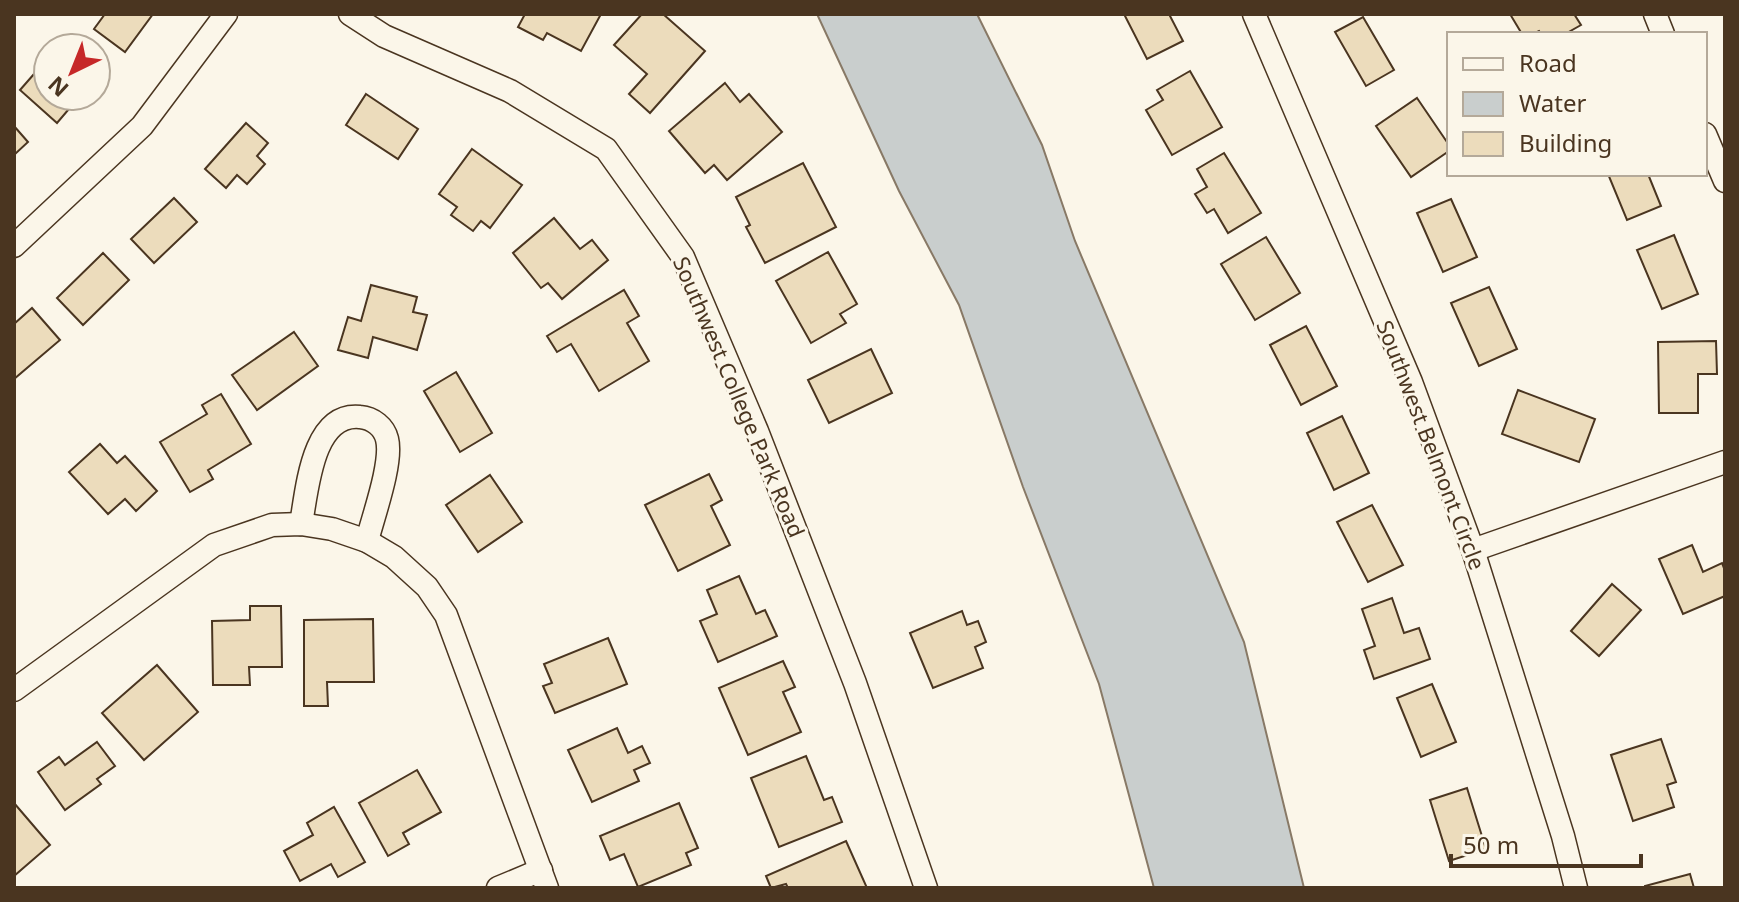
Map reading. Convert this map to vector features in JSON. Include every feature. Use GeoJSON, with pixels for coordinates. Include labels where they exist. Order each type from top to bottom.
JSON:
{"type":"FeatureCollection","features":[{"type":"Feature","properties":{"kind":"street"},"geometry":{"type":"LineString","coordinates":[[14,246],[142,126],[226,14]]}},
{"type":"Feature","properties":{"kind":"street","name":"Southwest College Park Road"},"geometry":{"type":"LineString","coordinates":[[350,14],[384,36],[510,91],[606,149],[683,257],[757,431],[855,683],[926,888]]}},
{"type":"Feature","properties":{"kind":"street","name":"Southwest Belmont Circle"},"geometry":{"type":"LineString","coordinates":[[1254,14],[1411,382],[1473,550],[1563,836],[1576,888]]}},
{"type":"Feature","properties":{"kind":"street"},"geometry":{"type":"LineString","coordinates":[[1707,139],[1725,181]]}},
{"type":"Feature","properties":{"kind":"street"},"geometry":{"type":"LineString","coordinates":[[301,524],[318,444],[336,423],[347,417],[370,419],[381,427],[387,440],[388,453],[367,541]]}},
{"type":"Feature","properties":{"kind":"street"},"geometry":{"type":"LineString","coordinates":[[1473,550],[1725,462]]}},
{"type":"Feature","properties":{"kind":"street"},"geometry":{"type":"LineString","coordinates":[[14,690],[214,545],[272,525],[301,524],[332,529],[367,541],[394,557],[427,587],[446,615],[544,879],[498,888]]}},
{"type":"Feature","properties":{"kind":"water"},"geometry":{"type":"Polygon","coordinates":[[[817,14],[977,14],[1042,145],[1075,241],[1244,642],[1304,888],[1154,888],[1099,684],[1023,487],[959,305],[899,191],[817,14]]]}},
{"type":"Feature","properties":{"kind":"building"},"geometry":{"type":"Polygon","coordinates":[[[105,14],[153,14],[125,52],[112,42],[112,32],[94,29],[105,14]]]}},
{"type":"Feature","properties":{"kind":"building"},"geometry":{"type":"Polygon","coordinates":[[[525,14],[601,14],[581,51],[547,33],[543,40],[518,27],[525,14]]]}},
{"type":"Feature","properties":{"kind":"building"},"geometry":{"type":"Polygon","coordinates":[[[642,14],[663,14],[705,51],[650,113],[629,94],[647,74],[614,45],[642,14]]]}},
{"type":"Feature","properties":{"kind":"building"},"geometry":{"type":"Polygon","coordinates":[[[1124,14],[1169,14],[1183,41],[1147,59],[1124,14]]]}},
{"type":"Feature","properties":{"kind":"building"},"geometry":{"type":"Polygon","coordinates":[[[1510,14],[1574,14],[1581,25],[1569,32],[1521,32],[1510,14]]]}},
{"type":"Feature","properties":{"kind":"building"},"geometry":{"type":"Polygon","coordinates":[[[1363,17],[1394,70],[1366,86],[1335,32],[1363,17]]]}},
{"type":"Feature","properties":{"kind":"building"},"geometry":{"type":"Polygon","coordinates":[[[1190,71],[1222,127],[1172,155],[1146,110],[1163,100],[1157,90],[1190,71]]]}},
{"type":"Feature","properties":{"kind":"building"},"geometry":{"type":"Polygon","coordinates":[[[32,76],[32,101],[20,90],[32,76]]]}},
{"type":"Feature","properties":{"kind":"building"},"geometry":{"type":"Polygon","coordinates":[[[725,83],[740,102],[749,94],[782,132],[727,180],[714,165],[705,173],[669,131],[725,83]]]}},
{"type":"Feature","properties":{"kind":"building"},"geometry":{"type":"Polygon","coordinates":[[[366,94],[418,129],[398,159],[346,125],[366,94]]]}},
{"type":"Feature","properties":{"kind":"building"},"geometry":{"type":"Polygon","coordinates":[[[1417,98],[1447,142],[1447,152],[1411,177],[1376,126],[1417,98]]]}},
{"type":"Feature","properties":{"kind":"building"},"geometry":{"type":"Polygon","coordinates":[[[45,112],[66,112],[57,123],[45,112]]]}},
{"type":"Feature","properties":{"kind":"building"},"geometry":{"type":"Polygon","coordinates":[[[246,123],[268,143],[257,156],[265,164],[247,184],[237,175],[226,188],[205,169],[246,123]]]}},
{"type":"Feature","properties":{"kind":"building"},"geometry":{"type":"Polygon","coordinates":[[[14,126],[28,142],[14,155],[14,126]]]}},
{"type":"Feature","properties":{"kind":"building"},"geometry":{"type":"Polygon","coordinates":[[[472,149],[522,185],[490,228],[481,221],[473,231],[451,215],[457,207],[439,194],[472,149]]]}},
{"type":"Feature","properties":{"kind":"building"},"geometry":{"type":"Polygon","coordinates":[[[1224,153],[1261,213],[1228,233],[1214,209],[1207,213],[1195,194],[1207,187],[1197,169],[1224,153]]]}},
{"type":"Feature","properties":{"kind":"building"},"geometry":{"type":"Polygon","coordinates":[[[803,163],[836,227],[765,263],[746,227],[750,225],[736,197],[803,163]]]}},
{"type":"Feature","properties":{"kind":"building"},"geometry":{"type":"Polygon","coordinates":[[[1609,176],[1649,176],[1661,206],[1627,220],[1609,176]]]}},
{"type":"Feature","properties":{"kind":"building"},"geometry":{"type":"Polygon","coordinates":[[[174,198],[197,222],[154,263],[131,239],[174,198]]]}},
{"type":"Feature","properties":{"kind":"building"},"geometry":{"type":"Polygon","coordinates":[[[1451,199],[1477,257],[1443,272],[1417,213],[1451,199]]]}},
{"type":"Feature","properties":{"kind":"building"},"geometry":{"type":"Polygon","coordinates":[[[554,218],[580,249],[592,240],[608,260],[562,299],[548,283],[541,288],[513,253],[554,218]]]}},
{"type":"Feature","properties":{"kind":"building"},"geometry":{"type":"Polygon","coordinates":[[[1674,235],[1698,294],[1662,309],[1637,250],[1674,235]]]}},
{"type":"Feature","properties":{"kind":"building"},"geometry":{"type":"Polygon","coordinates":[[[1266,237],[1300,293],[1255,320],[1221,264],[1266,237]]]}},
{"type":"Feature","properties":{"kind":"building"},"geometry":{"type":"Polygon","coordinates":[[[828,252],[857,304],[840,314],[846,323],[811,343],[776,281],[828,252]]]}},
{"type":"Feature","properties":{"kind":"building"},"geometry":{"type":"Polygon","coordinates":[[[103,253],[129,280],[83,325],[57,298],[103,253]]]}},
{"type":"Feature","properties":{"kind":"building"},"geometry":{"type":"Polygon","coordinates":[[[371,285],[417,297],[413,312],[427,315],[417,350],[373,337],[368,358],[338,350],[348,317],[361,321],[371,285]]]}},
{"type":"Feature","properties":{"kind":"building"},"geometry":{"type":"Polygon","coordinates":[[[1489,287],[1517,349],[1479,366],[1451,303],[1489,287]]]}},
{"type":"Feature","properties":{"kind":"building"},"geometry":{"type":"Polygon","coordinates":[[[624,290],[639,316],[627,323],[649,361],[599,391],[571,344],[557,352],[547,336],[624,290]]]}},
{"type":"Feature","properties":{"kind":"building"},"geometry":{"type":"Polygon","coordinates":[[[32,308],[60,340],[14,379],[14,324],[32,308]]]}},
{"type":"Feature","properties":{"kind":"building"},"geometry":{"type":"Polygon","coordinates":[[[1306,326],[1337,386],[1301,405],[1270,345],[1306,326]]]}},
{"type":"Feature","properties":{"kind":"building"},"geometry":{"type":"Polygon","coordinates":[[[294,332],[318,366],[257,410],[232,375],[294,332]]]}},
{"type":"Feature","properties":{"kind":"building"},"geometry":{"type":"Polygon","coordinates":[[[1716,341],[1717,374],[1698,374],[1698,413],[1659,413],[1658,342],[1716,341]]]}},
{"type":"Feature","properties":{"kind":"building"},"geometry":{"type":"Polygon","coordinates":[[[871,349],[892,393],[829,423],[808,380],[871,349]]]}},
{"type":"Feature","properties":{"kind":"building"},"geometry":{"type":"Polygon","coordinates":[[[456,372],[492,433],[460,452],[424,391],[456,372]]]}},
{"type":"Feature","properties":{"kind":"building"},"geometry":{"type":"Polygon","coordinates":[[[1518,390],[1595,419],[1579,462],[1502,434],[1518,390]]]}},
{"type":"Feature","properties":{"kind":"building"},"geometry":{"type":"Polygon","coordinates":[[[221,394],[251,444],[208,470],[213,479],[190,492],[160,442],[207,414],[202,405],[221,394]]]}},
{"type":"Feature","properties":{"kind":"building"},"geometry":{"type":"Polygon","coordinates":[[[1342,416],[1369,473],[1334,490],[1307,433],[1342,416]]]}},
{"type":"Feature","properties":{"kind":"building"},"geometry":{"type":"Polygon","coordinates":[[[100,444],[117,463],[125,456],[157,491],[136,511],[125,499],[108,514],[69,472],[100,444]]]}},
{"type":"Feature","properties":{"kind":"building"},"geometry":{"type":"Polygon","coordinates":[[[709,474],[722,500],[711,506],[730,545],[678,571],[645,505],[709,474]]]}},
{"type":"Feature","properties":{"kind":"building"},"geometry":{"type":"Polygon","coordinates":[[[490,475],[522,522],[478,552],[446,505],[490,475]]]}},
{"type":"Feature","properties":{"kind":"building"},"geometry":{"type":"Polygon","coordinates":[[[1372,505],[1403,565],[1368,582],[1337,522],[1372,505]]]}},
{"type":"Feature","properties":{"kind":"building"},"geometry":{"type":"Polygon","coordinates":[[[1692,545],[1703,572],[1722,563],[1725,596],[1683,614],[1659,559],[1692,545]]]}},
{"type":"Feature","properties":{"kind":"building"},"geometry":{"type":"Polygon","coordinates":[[[739,576],[756,614],[765,610],[777,636],[718,662],[700,621],[717,614],[707,590],[739,576]]]}},
{"type":"Feature","properties":{"kind":"building"},"geometry":{"type":"Polygon","coordinates":[[[1612,584],[1641,610],[1599,656],[1571,631],[1612,584]]]}},
{"type":"Feature","properties":{"kind":"building"},"geometry":{"type":"Polygon","coordinates":[[[1392,598],[1404,633],[1419,628],[1430,659],[1374,679],[1364,650],[1375,646],[1362,609],[1392,598]]]}},
{"type":"Feature","properties":{"kind":"building"},"geometry":{"type":"Polygon","coordinates":[[[250,606],[281,606],[282,667],[249,667],[250,685],[213,685],[212,621],[250,620],[250,606]]]}},
{"type":"Feature","properties":{"kind":"building"},"geometry":{"type":"Polygon","coordinates":[[[962,611],[967,625],[978,621],[986,642],[975,647],[983,668],[933,688],[910,633],[962,611]]]}},
{"type":"Feature","properties":{"kind":"building"},"geometry":{"type":"Polygon","coordinates":[[[373,619],[374,682],[327,682],[328,706],[304,706],[304,620],[373,619]]]}},
{"type":"Feature","properties":{"kind":"building"},"geometry":{"type":"Polygon","coordinates":[[[608,638],[627,684],[555,713],[543,686],[552,683],[544,664],[608,638]]]}},
{"type":"Feature","properties":{"kind":"building"},"geometry":{"type":"Polygon","coordinates":[[[783,661],[795,687],[783,692],[801,732],[748,755],[719,688],[783,661]]]}},
{"type":"Feature","properties":{"kind":"building"},"geometry":{"type":"Polygon","coordinates":[[[157,665],[198,712],[144,760],[102,713],[157,665]]]}},
{"type":"Feature","properties":{"kind":"building"},"geometry":{"type":"Polygon","coordinates":[[[1432,684],[1456,742],[1421,757],[1397,698],[1432,684]]]}},
{"type":"Feature","properties":{"kind":"building"},"geometry":{"type":"Polygon","coordinates":[[[617,728],[628,753],[642,746],[650,763],[634,770],[639,781],[592,802],[568,750],[617,728]]]}},
{"type":"Feature","properties":{"kind":"building"},"geometry":{"type":"Polygon","coordinates":[[[1661,739],[1676,782],[1667,785],[1674,807],[1633,821],[1611,755],[1661,739]]]}},
{"type":"Feature","properties":{"kind":"building"},"geometry":{"type":"Polygon","coordinates":[[[97,742],[115,766],[97,779],[101,784],[65,810],[38,772],[59,757],[65,765],[97,742]]]}},
{"type":"Feature","properties":{"kind":"building"},"geometry":{"type":"Polygon","coordinates":[[[806,756],[824,800],[832,797],[842,822],[779,847],[751,778],[806,756]]]}},
{"type":"Feature","properties":{"kind":"building"},"geometry":{"type":"Polygon","coordinates":[[[417,770],[441,812],[403,833],[409,844],[388,856],[359,803],[417,770]]]}},
{"type":"Feature","properties":{"kind":"building"},"geometry":{"type":"Polygon","coordinates":[[[1467,788],[1486,849],[1449,861],[1430,800],[1467,788]]]}},
{"type":"Feature","properties":{"kind":"building"},"geometry":{"type":"Polygon","coordinates":[[[14,803],[50,845],[14,876],[14,803]]]}},
{"type":"Feature","properties":{"kind":"building"},"geometry":{"type":"Polygon","coordinates":[[[679,803],[698,848],[686,853],[691,865],[638,887],[624,854],[610,860],[600,836],[679,803]]]}},
{"type":"Feature","properties":{"kind":"building"},"geometry":{"type":"Polygon","coordinates":[[[334,807],[365,862],[338,877],[331,864],[300,881],[284,851],[313,835],[307,823],[334,807]]]}},
{"type":"Feature","properties":{"kind":"building"},"geometry":{"type":"Polygon","coordinates":[[[846,841],[867,888],[788,888],[786,884],[771,888],[766,876],[846,841]]]}},
{"type":"Feature","properties":{"kind":"building"},"geometry":{"type":"Polygon","coordinates":[[[1690,874],[1694,888],[1645,888],[1645,886],[1690,874]]]}}]}
